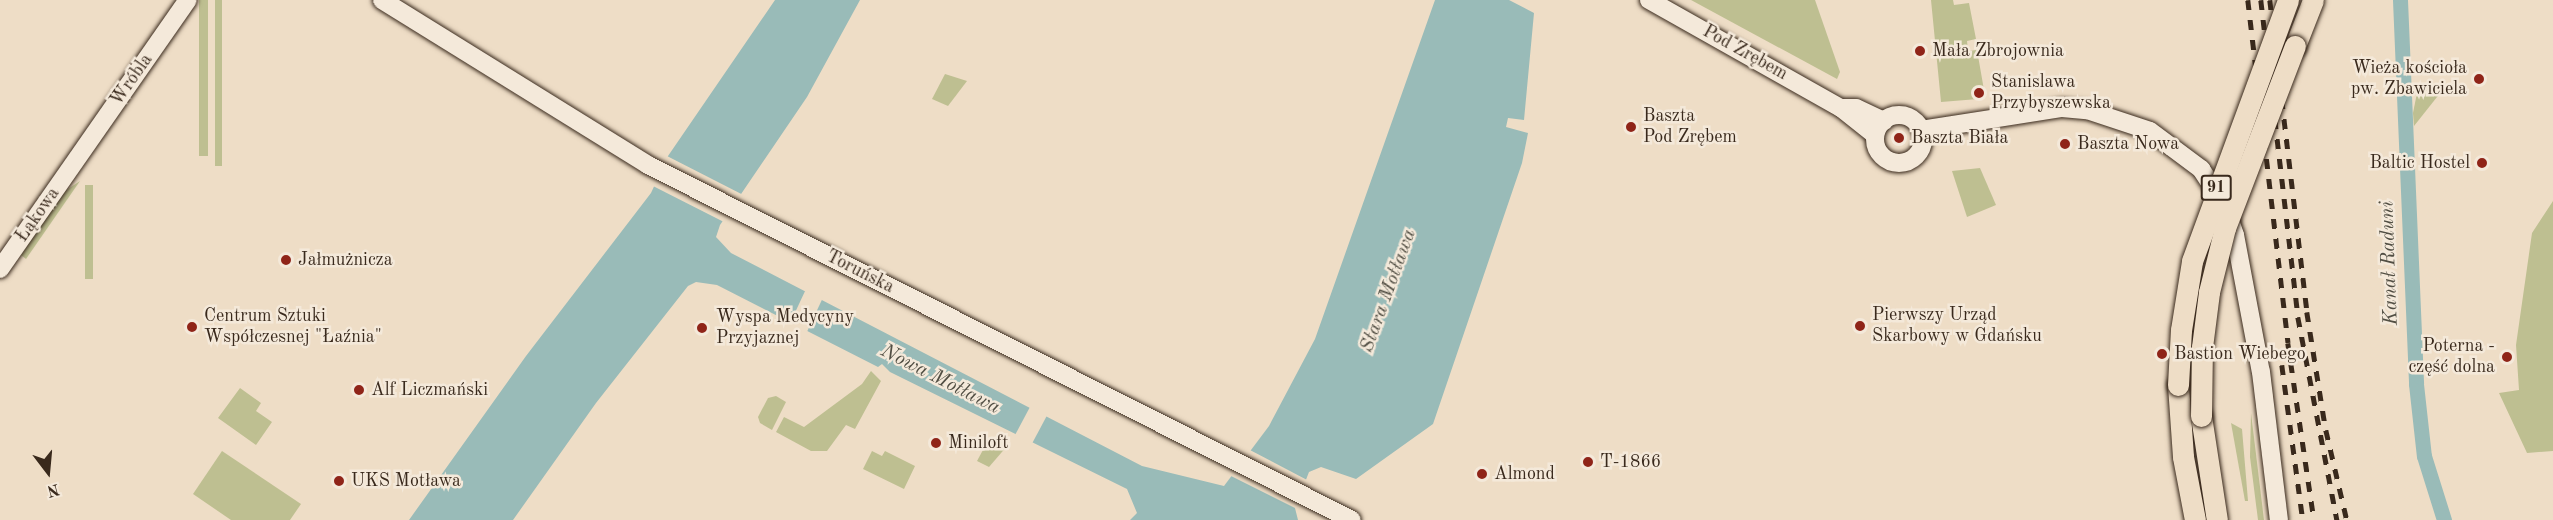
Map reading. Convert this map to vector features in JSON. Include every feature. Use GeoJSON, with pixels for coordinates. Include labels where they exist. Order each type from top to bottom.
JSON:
{"type":"FeatureCollection","features":[{"type":"Feature","properties":{"kind":"main road","name":"91"},"geometry":{"type":"LineString","coordinates":[[2195,520],[2179,409],[2181,330],[2192,261],[2288,0]]}},
{"type":"Feature","properties":{"kind":"main road","name":"91"},"geometry":{"type":"LineString","coordinates":[[2217,520],[2201,416],[2205,325],[2225,228],[2313,0]]}},
{"type":"Feature","properties":{"kind":"street","name":"Wróbla"},"geometry":{"type":"LineString","coordinates":[[76,160],[188,0]]}},
{"type":"Feature","properties":{"kind":"street","name":"Toruńska"},"geometry":{"type":"LineString","coordinates":[[382,0],[648,165],[1352,520]]}},
{"type":"Feature","properties":{"kind":"street","name":"Pod Zrębem"},"geometry":{"type":"LineString","coordinates":[[1649,0],[1841,108],[1856,108],[1879,128]]}},
{"type":"Feature","properties":{"kind":"street"},"geometry":{"type":"LineString","coordinates":[[1922,135],[2008,116],[2062,108],[2127,120],[2171,143],[2215,187],[2235,235],[2253,325],[2279,520]]}},
{"type":"Feature","properties":{"kind":"street"},"geometry":{"type":"LineString","coordinates":[[1905,116],[1922,135],[1913,158],[1900,163],[1880,154],[1879,128],[1905,116]]}},
{"type":"Feature","properties":{"kind":"street","name":"Łąkowa"},"geometry":{"type":"LineString","coordinates":[[0,269],[76,160]]}},
{"type":"Feature","properties":{"kind":"green space"},"geometry":{"type":"Polygon","coordinates":[[[199,0],[208,0],[208,156],[199,156],[199,0]]]}},
{"type":"Feature","properties":{"kind":"green space"},"geometry":{"type":"Polygon","coordinates":[[[215,0],[222,0],[222,166],[215,166],[215,0]]]}},
{"type":"Feature","properties":{"kind":"green space"},"geometry":{"type":"Polygon","coordinates":[[[1691,0],[1815,0],[1840,72],[1837,79],[1691,0]]]}},
{"type":"Feature","properties":{"kind":"green space"},"geometry":{"type":"Polygon","coordinates":[[[1931,0],[1953,0],[1954,5],[1969,3],[1976,39],[1967,41],[1968,51],[1977,50],[1984,90],[1978,99],[1941,102],[1931,0]]]}},
{"type":"Feature","properties":{"kind":"green space"},"geometry":{"type":"Polygon","coordinates":[[[945,74],[967,81],[948,106],[932,99],[945,74]]]}},
{"type":"Feature","properties":{"kind":"green space"},"geometry":{"type":"Polygon","coordinates":[[[2418,88],[2441,92],[2414,126],[2413,113],[2418,88]]]}},
{"type":"Feature","properties":{"kind":"green space"},"geometry":{"type":"Polygon","coordinates":[[[1980,168],[1996,205],[1967,217],[1952,171],[1980,168]]]}},
{"type":"Feature","properties":{"kind":"green space"},"geometry":{"type":"Polygon","coordinates":[[[80,181],[26,259],[21,255],[65,191],[80,181]]]}},
{"type":"Feature","properties":{"kind":"green space"},"geometry":{"type":"Polygon","coordinates":[[[85,185],[93,185],[93,279],[85,279],[85,185]]]}},
{"type":"Feature","properties":{"kind":"green space"},"geometry":{"type":"Polygon","coordinates":[[[2553,201],[2553,451],[2527,453],[2499,393],[2519,390],[2516,345],[2532,233],[2553,201]]]}},
{"type":"Feature","properties":{"kind":"green space"},"geometry":{"type":"Polygon","coordinates":[[[871,371],[881,381],[855,429],[846,425],[827,451],[811,451],[776,432],[784,417],[804,427],[862,384],[871,371]]]}},
{"type":"Feature","properties":{"kind":"green space"},"geometry":{"type":"Polygon","coordinates":[[[240,388],[261,403],[256,411],[272,422],[256,445],[218,418],[240,388]]]}},
{"type":"Feature","properties":{"kind":"green space"},"geometry":{"type":"Polygon","coordinates":[[[776,396],[786,402],[772,430],[760,423],[758,417],[768,398],[776,396]]]}},
{"type":"Feature","properties":{"kind":"green space"},"geometry":{"type":"Polygon","coordinates":[[[2251,413],[2264,520],[2258,520],[2250,457],[2251,413]]]}},
{"type":"Feature","properties":{"kind":"green space"},"geometry":{"type":"Polygon","coordinates":[[[2231,423],[2242,429],[2248,501],[2245,501],[2231,423]]]}},
{"type":"Feature","properties":{"kind":"green space"},"geometry":{"type":"Polygon","coordinates":[[[990,437],[1008,445],[989,467],[977,461],[990,437]]]}},
{"type":"Feature","properties":{"kind":"green space"},"geometry":{"type":"Polygon","coordinates":[[[222,451],[301,504],[290,520],[231,520],[193,494],[222,451]]]}},
{"type":"Feature","properties":{"kind":"green space"},"geometry":{"type":"Polygon","coordinates":[[[872,451],[882,456],[885,451],[915,466],[904,489],[863,469],[872,451]]]}},
{"type":"Feature","properties":{"kind":"water"},"geometry":{"type":"Polygon","coordinates":[[[775,0],[860,0],[807,97],[720,225],[716,237],[731,253],[1142,466],[1224,486],[1269,426],[1315,339],[1435,0],[1509,0],[1534,13],[1524,120],[1508,118],[1506,127],[1528,133],[1522,163],[1433,424],[1356,479],[1321,467],[1309,472],[1295,508],[1298,520],[1130,520],[1137,513],[1127,489],[890,372],[882,364],[878,367],[717,285],[696,282],[688,286],[596,403],[513,520],[409,520],[526,356],[651,193],[668,156],[775,0]]]}},
{"type":"Feature","properties":{"kind":"pier"},"geometry":{"type":"Polygon","coordinates":[[[665,155],[744,195],[729,225],[650,184],[665,155]]]}},
{"type":"Feature","properties":{"kind":"pier"},"geometry":{"type":"Polygon","coordinates":[[[806,289],[823,297],[806,333],[789,325],[806,289]]]}},
{"type":"Feature","properties":{"kind":"pier"},"geometry":{"type":"Polygon","coordinates":[[[1031,405],[1048,414],[1031,446],[1014,437],[1031,405]]]}},
{"type":"Feature","properties":{"kind":"pier"},"geometry":{"type":"Polygon","coordinates":[[[1248,449],[1309,481],[1299,510],[1229,475],[1248,449]]]}},
{"type":"Feature","properties":{"kind":"waterway","name":"Kanał Raduni"},"geometry":{"type":"LineString","coordinates":[[2400,0],[2416,384],[2424,456],[2444,520]]}},
{"type":"Feature","properties":{"kind":"railway"},"geometry":{"type":"LineString","coordinates":[[2248,0],[2288,343],[2314,520]]}},
{"type":"Feature","properties":{"kind":"railway"},"geometry":{"type":"LineString","coordinates":[[2261,0],[2298,317],[2337,520]]}},
{"type":"Feature","properties":{"kind":"railway"},"geometry":{"type":"LineString","coordinates":[[2270,0],[2307,312],[2326,430],[2347,520]]}},
{"type":"Feature","properties":{"kind":"railway"},"geometry":{"type":"LineString","coordinates":[[2282,365],[2303,520]]}},
{"type":"Feature","properties":{"kind":"place","name":"Mała Zbrojownia"},"geometry":{"type":"Point","coordinates":[1920,51]}},
{"type":"Feature","properties":{"kind":"place","name":"Wieża kościoła pw. Zbawiciela"},"geometry":{"type":"Point","coordinates":[2479,79]}},
{"type":"Feature","properties":{"kind":"place","name":"Stanislawa Przybyszewska"},"geometry":{"type":"Point","coordinates":[1979,93]}},
{"type":"Feature","properties":{"kind":"place","name":"Baszta Pod Zrębem"},"geometry":{"type":"Point","coordinates":[1631,127]}},
{"type":"Feature","properties":{"kind":"place","name":"Baszta Biała"},"geometry":{"type":"Point","coordinates":[1899,138]}},
{"type":"Feature","properties":{"kind":"place","name":"Baszta Nowa"},"geometry":{"type":"Point","coordinates":[2065,144]}},
{"type":"Feature","properties":{"kind":"place","name":"Baltic Hostel"},"geometry":{"type":"Point","coordinates":[2482,163]}},
{"type":"Feature","properties":{"kind":"place","name":"Jałmużnicza"},"geometry":{"type":"Point","coordinates":[286,260]}},
{"type":"Feature","properties":{"kind":"place","name":"Pierwszy Urząd Skarbowy w Gdańsku"},"geometry":{"type":"Point","coordinates":[1860,326]}},
{"type":"Feature","properties":{"kind":"place","name":"Centrum Sztuki Współczesnej \"Łaźnia\""},"geometry":{"type":"Point","coordinates":[192,327]}},
{"type":"Feature","properties":{"kind":"place","name":"Wyspa Medycyny Przyjaznej"},"geometry":{"type":"Point","coordinates":[702,328]}},
{"type":"Feature","properties":{"kind":"place","name":"Bastion Wiebego"},"geometry":{"type":"Point","coordinates":[2162,354]}},
{"type":"Feature","properties":{"kind":"place","name":"Poterna - część dolna"},"geometry":{"type":"Point","coordinates":[2507,357]}},
{"type":"Feature","properties":{"kind":"place","name":"Alf Liczmański"},"geometry":{"type":"Point","coordinates":[359,390]}},
{"type":"Feature","properties":{"kind":"place","name":"Miniloft"},"geometry":{"type":"Point","coordinates":[936,443]}},
{"type":"Feature","properties":{"kind":"place","name":"T-1866"},"geometry":{"type":"Point","coordinates":[1588,462]}},
{"type":"Feature","properties":{"kind":"place","name":"Almond"},"geometry":{"type":"Point","coordinates":[1482,474]}},
{"type":"Feature","properties":{"kind":"place","name":"UKS Motława"},"geometry":{"type":"Point","coordinates":[339,481]}},
{"type":"Feature","properties":{"kind":"water label","name":"Stara Motława"},"geometry":{"type":"Point","coordinates":[1389,291]}},
{"type":"Feature","properties":{"kind":"water label","name":"Nowa Motława"},"geometry":{"type":"Point","coordinates":[940,380]}}]}
